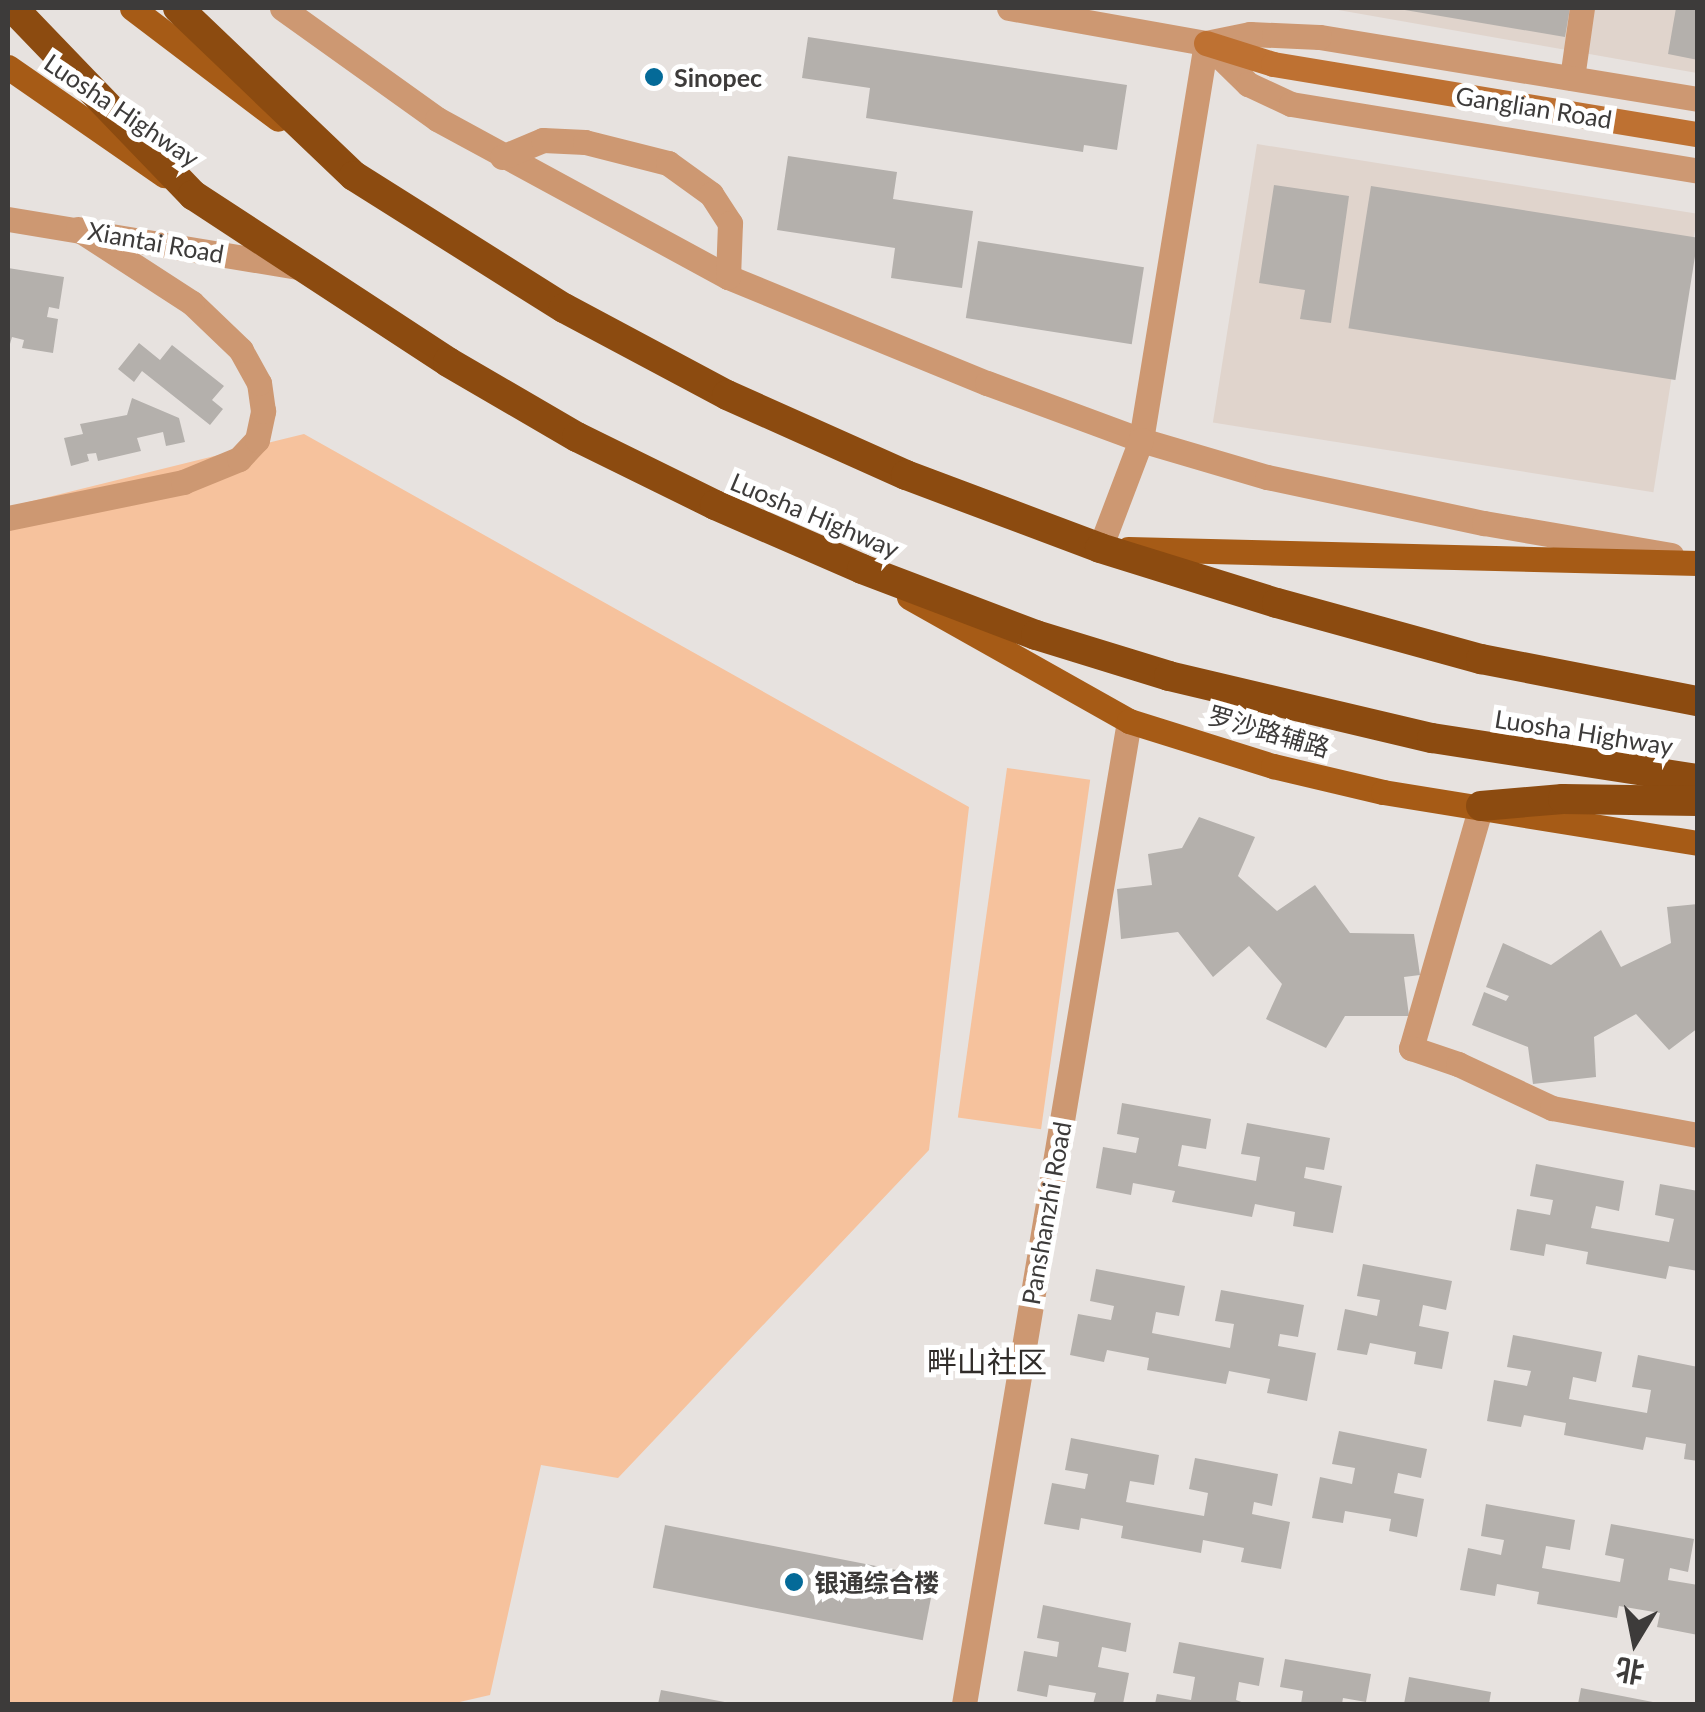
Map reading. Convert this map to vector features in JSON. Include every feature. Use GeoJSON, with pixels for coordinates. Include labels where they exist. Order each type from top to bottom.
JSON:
{"type":"FeatureCollection","features":[{"type":"Feature","properties":{"kind":"highway"},"geometry":{"type":"LineString","coordinates":[[13,8],[192,194]]}},
{"type":"Feature","properties":{"kind":"highway"},"geometry":{"type":"LineString","coordinates":[[178,8],[354,176]]}},
{"type":"Feature","properties":{"kind":"highway","name":"Luosha Highway"},"geometry":{"type":"LineString","coordinates":[[354,176],[564,308],[727,395],[906,475],[1100,548],[1277,603],[1481,658],[1698,701]]}},
{"type":"Feature","properties":{"kind":"highway","name":"Luosha Highway"},"geometry":{"type":"LineString","coordinates":[[192,194],[448,362],[577,437],[715,505],[862,569],[1036,636],[1304,711],[1563,761],[1698,780]]}},
{"type":"Feature","properties":{"kind":"highway"},"geometry":{"type":"LineString","coordinates":[[1481,806],[1563,799],[1698,801]]}},
{"type":"Feature","properties":{"kind":"main road","name":"Luosha Highway"},"geometry":{"type":"LineString","coordinates":[[132,8],[354,176]]}},
{"type":"Feature","properties":{"kind":"main road","name":"Luosha Highway"},"geometry":{"type":"LineString","coordinates":[[8,67],[192,194]]}},
{"type":"Feature","properties":{"kind":"main road"},"geometry":{"type":"LineString","coordinates":[[1100,548],[1698,561]]}},
{"type":"Feature","properties":{"kind":"main road","name":"罗沙路辅路"},"geometry":{"type":"LineString","coordinates":[[862,569],[1049,680],[1128,721],[1272,766],[1383,792],[1698,842]]}},
{"type":"Feature","properties":{"kind":"street"},"geometry":{"type":"LineString","coordinates":[[282,8],[381,82],[502,156],[728,278],[987,384],[1140,440],[1268,477],[1698,561]]}},
{"type":"Feature","properties":{"kind":"street"},"geometry":{"type":"LineString","coordinates":[[1009,8],[1206,43],[1284,33],[1698,99]]}},
{"type":"Feature","properties":{"kind":"street"},"geometry":{"type":"LineString","coordinates":[[1572,78],[1582,8]]}},
{"type":"Feature","properties":{"kind":"street"},"geometry":{"type":"LineString","coordinates":[[1206,43],[1248,84],[1291,104],[1698,172]]}},
{"type":"Feature","properties":{"kind":"street"},"geometry":{"type":"LineString","coordinates":[[1100,548],[1140,440],[1206,43]]}},
{"type":"Feature","properties":{"kind":"street","name":"Ganglian Road"},"geometry":{"type":"LineString","coordinates":[[1206,43],[1273,64],[1698,134]]}},
{"type":"Feature","properties":{"kind":"street"},"geometry":{"type":"LineString","coordinates":[[502,156],[543,140],[557,140],[585,142],[668,163],[711,194],[730,223],[728,278]]}},
{"type":"Feature","properties":{"kind":"street","name":"Xiantai Road"},"geometry":{"type":"LineString","coordinates":[[8,219],[304,268]]}},
{"type":"Feature","properties":{"kind":"street"},"geometry":{"type":"LineString","coordinates":[[8,518],[184,482],[238,459],[258,440],[263,411],[259,383],[242,350],[192,302],[78,229]]}},
{"type":"Feature","properties":{"kind":"street","name":"Panshanzhi Road"},"geometry":{"type":"LineString","coordinates":[[964,1704],[1128,721]]}},
{"type":"Feature","properties":{"kind":"street"},"geometry":{"type":"LineString","coordinates":[[1481,806],[1412,1048],[1458,1064],[1552,1108],[1698,1135]]}},
{"type":"Feature","properties":{"kind":"shaded area"},"geometry":{"type":"Polygon","coordinates":[[[1327,8],[1697,8],[1697,73],[1327,8]]]}},
{"type":"Feature","properties":{"kind":"shaded area"},"geometry":{"type":"Polygon","coordinates":[[[1257,144],[1698,214],[1653,492],[1213,423],[1257,144]]]}},
{"type":"Feature","properties":{"kind":"shaded area"},"geometry":{"type":"Polygon","coordinates":[[[304,434],[969,807],[929,1150],[618,1478],[541,1465],[490,1695],[451,1704],[8,1704],[8,507],[304,434]]]}},
{"type":"Feature","properties":{"kind":"shaded area"},"geometry":{"type":"Polygon","coordinates":[[[1007,768],[1090,780],[1041,1129],[958,1118],[1007,768]]]}},
{"type":"Feature","properties":{"kind":"building"},"geometry":{"type":"Polygon","coordinates":[[[1393,8],[1570,8],[1565,37],[1393,8]]]}},
{"type":"Feature","properties":{"kind":"building"},"geometry":{"type":"Polygon","coordinates":[[[1676,8],[1698,8],[1698,60],[1668,54],[1676,8]]]}},
{"type":"Feature","properties":{"kind":"building"},"geometry":{"type":"Polygon","coordinates":[[[808,37],[1127,85],[1117,150],[1084,145],[1083,152],[866,118],[870,88],[802,78],[808,37]]]}},
{"type":"Feature","properties":{"kind":"building"},"geometry":{"type":"Polygon","coordinates":[[[788,156],[897,172],[893,199],[973,211],[962,288],[891,278],[895,248],[777,230],[788,156]]]}},
{"type":"Feature","properties":{"kind":"building"},"geometry":{"type":"Polygon","coordinates":[[[1274,185],[1349,196],[1331,323],[1300,319],[1305,290],[1259,283],[1274,185]]]}},
{"type":"Feature","properties":{"kind":"building"},"geometry":{"type":"Polygon","coordinates":[[[1371,186],[1698,238],[1675,380],[1348,328],[1371,186]]]}},
{"type":"Feature","properties":{"kind":"building"},"geometry":{"type":"Polygon","coordinates":[[[978,241],[1144,267],[1132,344],[966,318],[978,241]]]}},
{"type":"Feature","properties":{"kind":"building"},"geometry":{"type":"Polygon","coordinates":[[[8,268],[64,277],[59,309],[49,307],[47,317],[58,319],[53,353],[22,348],[24,340],[12,337],[8,351],[8,268]]]}},
{"type":"Feature","properties":{"kind":"building"},"geometry":{"type":"Polygon","coordinates":[[[139,343],[160,360],[172,345],[224,386],[212,400],[223,409],[210,425],[142,371],[134,382],[118,369],[139,343]]]}},
{"type":"Feature","properties":{"kind":"building"},"geometry":{"type":"Polygon","coordinates":[[[132,398],[179,418],[185,442],[166,446],[163,432],[137,438],[141,451],[98,461],[96,453],[87,454],[89,461],[71,466],[64,438],[83,434],[80,424],[127,415],[132,398]]]}},
{"type":"Feature","properties":{"kind":"building"},"geometry":{"type":"Polygon","coordinates":[[[1199,817],[1255,837],[1238,876],[1277,911],[1315,885],[1350,933],[1414,934],[1420,975],[1404,977],[1409,1016],[1345,1016],[1326,1048],[1266,1019],[1282,984],[1249,946],[1213,977],[1178,932],[1121,939],[1117,889],[1152,885],[1148,854],[1182,848],[1199,817]]]}},
{"type":"Feature","properties":{"kind":"building"},"geometry":{"type":"Polygon","coordinates":[[[1698,904],[1698,1028],[1669,1050],[1636,1014],[1594,1037],[1596,1077],[1533,1084],[1528,1047],[1472,1025],[1484,992],[1506,1001],[1509,996],[1486,987],[1503,943],[1551,965],[1601,930],[1621,967],[1671,943],[1667,907],[1698,904]]]}},
{"type":"Feature","properties":{"kind":"building"},"geometry":{"type":"Polygon","coordinates":[[[1122,1103],[1211,1119],[1206,1149],[1182,1145],[1178,1166],[1256,1181],[1260,1157],[1241,1154],[1247,1123],[1330,1138],[1324,1170],[1306,1167],[1304,1178],[1342,1186],[1333,1233],[1293,1226],[1295,1212],[1255,1204],[1252,1217],[1172,1202],[1175,1191],[1133,1183],[1131,1195],[1096,1188],[1103,1147],[1136,1153],[1139,1138],[1117,1134],[1122,1103]]]}},
{"type":"Feature","properties":{"kind":"building"},"geometry":{"type":"Polygon","coordinates":[[[1536,1164],[1624,1181],[1619,1211],[1596,1206],[1591,1228],[1669,1242],[1674,1219],[1655,1215],[1660,1184],[1698,1191],[1698,1271],[1669,1266],[1666,1279],[1586,1264],[1588,1252],[1546,1244],[1544,1256],[1510,1250],[1517,1209],[1550,1215],[1553,1200],[1530,1196],[1536,1164]]]}},
{"type":"Feature","properties":{"kind":"building"},"geometry":{"type":"Polygon","coordinates":[[[1363,1264],[1452,1281],[1446,1310],[1423,1305],[1419,1326],[1449,1332],[1442,1369],[1414,1364],[1416,1352],[1370,1343],[1367,1355],[1337,1350],[1345,1309],[1377,1316],[1380,1300],[1357,1296],[1363,1264]]]}},
{"type":"Feature","properties":{"kind":"building"},"geometry":{"type":"Polygon","coordinates":[[[1096,1269],[1185,1286],[1179,1316],[1156,1312],[1152,1333],[1230,1348],[1234,1324],[1215,1321],[1221,1290],[1304,1305],[1298,1337],[1280,1334],[1278,1346],[1316,1353],[1307,1401],[1267,1393],[1270,1379],[1229,1371],[1226,1384],[1147,1370],[1149,1358],[1107,1350],[1104,1362],[1070,1355],[1078,1314],[1111,1320],[1114,1306],[1090,1301],[1096,1269]]]}},
{"type":"Feature","properties":{"kind":"building"},"geometry":{"type":"Polygon","coordinates":[[[1513,1335],[1602,1352],[1596,1382],[1573,1377],[1569,1399],[1647,1413],[1651,1390],[1632,1387],[1638,1355],[1698,1367],[1698,1461],[1684,1459],[1686,1444],[1646,1437],[1643,1450],[1564,1435],[1566,1423],[1524,1415],[1521,1427],[1487,1421],[1494,1380],[1527,1386],[1531,1371],[1507,1367],[1513,1335]]]}},
{"type":"Feature","properties":{"kind":"building"},"geometry":{"type":"Polygon","coordinates":[[[1339,1431],[1427,1449],[1421,1478],[1398,1473],[1394,1493],[1424,1499],[1417,1537],[1389,1531],[1391,1519],[1345,1511],[1343,1523],[1312,1518],[1320,1477],[1352,1484],[1355,1468],[1332,1464],[1339,1431]]]}},
{"type":"Feature","properties":{"kind":"building"},"geometry":{"type":"Polygon","coordinates":[[[1071,1438],[1159,1455],[1154,1485],[1130,1481],[1126,1502],[1204,1516],[1208,1493],[1189,1489],[1195,1458],[1278,1474],[1272,1506],[1254,1502],[1252,1514],[1290,1522],[1281,1569],[1241,1562],[1244,1548],[1203,1540],[1201,1553],[1121,1538],[1123,1526],[1081,1518],[1079,1530],[1044,1524],[1052,1483],[1085,1489],[1088,1474],[1065,1470],[1071,1438]]]}},
{"type":"Feature","properties":{"kind":"building"},"geometry":{"type":"Polygon","coordinates":[[[1486,1504],[1575,1520],[1570,1550],[1546,1546],[1542,1568],[1620,1582],[1624,1559],[1605,1555],[1611,1524],[1694,1539],[1688,1572],[1670,1568],[1668,1580],[1698,1585],[1698,1635],[1657,1627],[1660,1613],[1619,1606],[1617,1618],[1537,1604],[1539,1592],[1497,1584],[1495,1596],[1460,1590],[1468,1548],[1501,1555],[1504,1540],[1481,1536],[1486,1504]]]}},
{"type":"Feature","properties":{"kind":"building","name":"银通综合楼"},"geometry":{"type":"Polygon","coordinates":[[[665,1525],[935,1577],[923,1640],[653,1588],[665,1525]]]}},
{"type":"Feature","properties":{"kind":"building"},"geometry":{"type":"Polygon","coordinates":[[[1043,1605],[1131,1623],[1126,1652],[1102,1647],[1098,1667],[1129,1673],[1123,1704],[1093,1704],[1096,1693],[1049,1685],[1047,1697],[1017,1691],[1024,1651],[1057,1657],[1059,1642],[1037,1638],[1043,1605]]]}},
{"type":"Feature","properties":{"kind":"building"},"geometry":{"type":"Polygon","coordinates":[[[1179,1642],[1264,1658],[1259,1686],[1239,1682],[1236,1700],[1247,1704],[1155,1704],[1157,1694],[1191,1700],[1195,1677],[1173,1673],[1179,1642]]]}},
{"type":"Feature","properties":{"kind":"building"},"geometry":{"type":"Polygon","coordinates":[[[1285,1659],[1371,1674],[1366,1702],[1343,1698],[1342,1704],[1301,1704],[1303,1691],[1280,1687],[1285,1659]]]}},
{"type":"Feature","properties":{"kind":"building"},"geometry":{"type":"Polygon","coordinates":[[[1409,1677],[1491,1692],[1489,1704],[1404,1704],[1409,1677]]]}},
{"type":"Feature","properties":{"kind":"building"},"geometry":{"type":"Polygon","coordinates":[[[1581,1688],[1658,1703],[1658,1704],[1578,1704],[1581,1688]]]}},
{"type":"Feature","properties":{"kind":"building"},"geometry":{"type":"Polygon","coordinates":[[[661,1690],[730,1703],[658,1704],[661,1690]]]}},
{"type":"Feature","properties":{"kind":"place","name":"Sinopec"},"geometry":{"type":"Point","coordinates":[654,77]}},
{"type":"Feature","properties":{"kind":"place","name":"银通综合楼"},"geometry":{"type":"Point","coordinates":[794,1582]}},
{"type":"Feature","properties":{"kind":"district","name":"畔山社区"},"geometry":{"type":"Point","coordinates":[987,1361]}}]}
